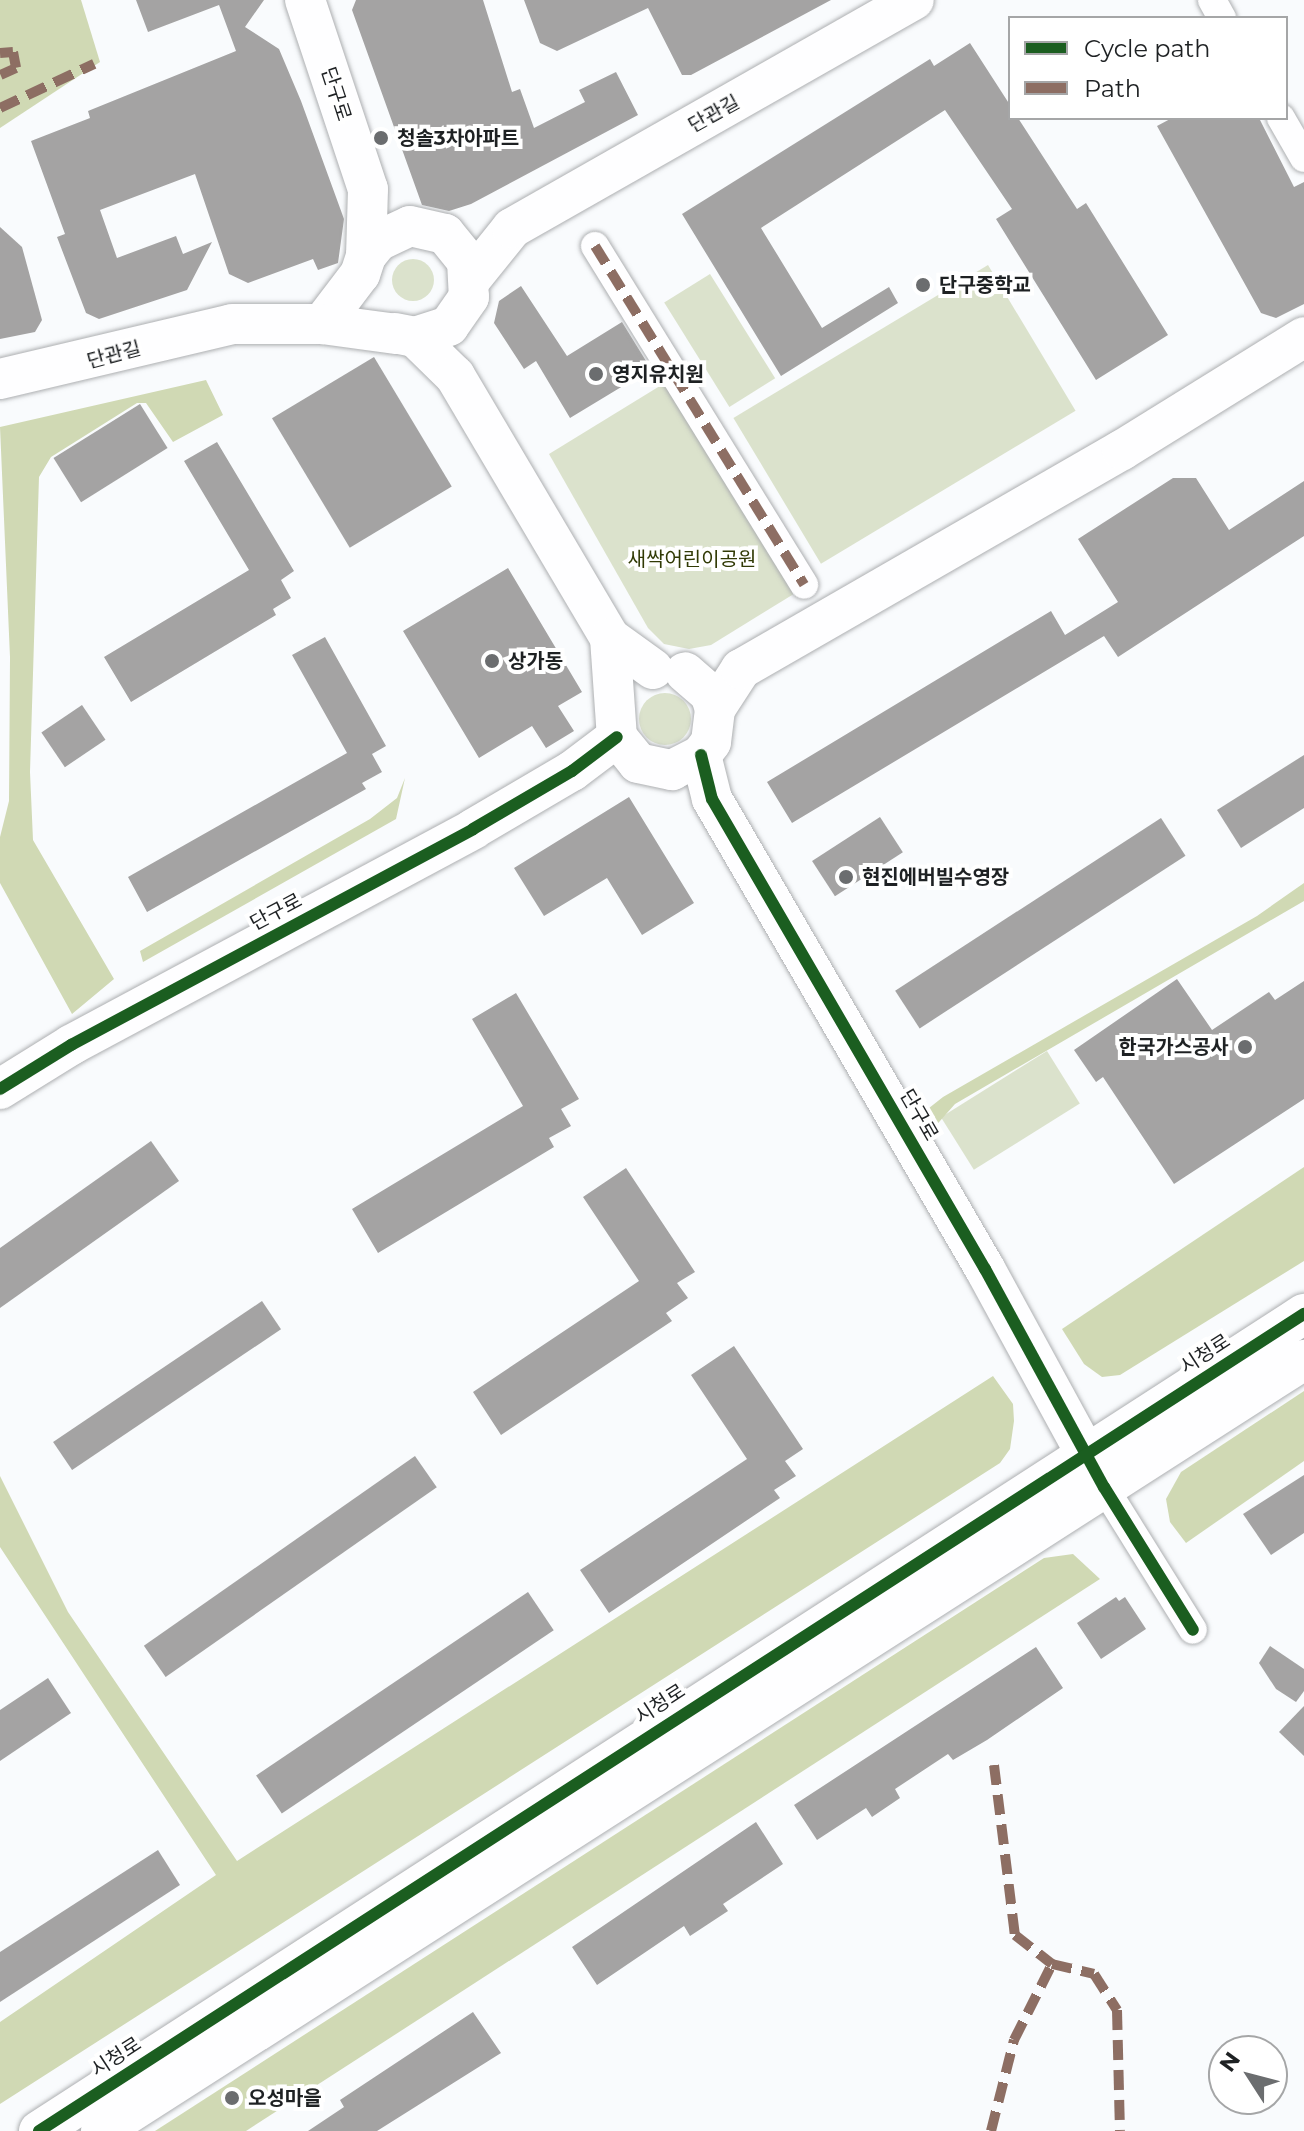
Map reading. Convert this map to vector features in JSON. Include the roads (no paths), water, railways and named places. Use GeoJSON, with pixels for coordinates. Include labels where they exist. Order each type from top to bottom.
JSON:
{"type":"FeatureCollection","features":[{"type":"Feature","properties":{"kind":"street","name":"단구로"},"geometry":{"type":"LineString","coordinates":[[305,0],[368,189]]}},
{"type":"Feature","properties":{"kind":"street","name":"단관길"},"geometry":{"type":"LineString","coordinates":[[512,228],[914,0]]}},
{"type":"Feature","properties":{"kind":"street"},"geometry":{"type":"LineString","coordinates":[[1282,120],[1304,158]]}},
{"type":"Feature","properties":{"kind":"street"},"geometry":{"type":"LineString","coordinates":[[368,189],[463,254],[466,296],[455,376]]}},
{"type":"Feature","properties":{"kind":"street"},"geometry":{"type":"LineString","coordinates":[[368,189],[363,265],[368,311],[406,336],[455,376],[610,638],[649,745],[713,734],[715,709],[741,669],[1122,450],[1304,337]]}},
{"type":"Feature","properties":{"kind":"street"},"geometry":{"type":"LineString","coordinates":[[322,324],[378,241],[427,230],[512,228]]}},
{"type":"Feature","properties":{"kind":"street"},"geometry":{"type":"LineString","coordinates":[[406,336],[439,331],[512,228]]}},
{"type":"Feature","properties":{"kind":"street"},"geometry":{"type":"LineString","coordinates":[[595,246],[804,585]]}},
{"type":"Feature","properties":{"kind":"street","name":"단관길"},"geometry":{"type":"LineString","coordinates":[[0,379],[232,324],[322,324],[406,336]]}},
{"type":"Feature","properties":{"kind":"street"},"geometry":{"type":"LineString","coordinates":[[610,638],[669,671],[699,681],[715,709]]}},
{"type":"Feature","properties":{"kind":"street"},"geometry":{"type":"LineString","coordinates":[[669,671],[741,669]]}},
{"type":"Feature","properties":{"kind":"street","name":"단구로"},"geometry":{"type":"LineString","coordinates":[[669,671],[625,687],[649,745],[712,799],[1095,1470],[1193,1630]]}},
{"type":"Feature","properties":{"kind":"street","name":"단구로"},"geometry":{"type":"LineString","coordinates":[[0,1089],[572,771],[649,745]]}},
{"type":"Feature","properties":{"kind":"street","name":"시청로"},"geometry":{"type":"LineString","coordinates":[[101,2131],[1095,1470],[1304,1314]]}},
{"type":"Feature","properties":{"kind":"street","name":"시청로"},"geometry":{"type":"LineString","coordinates":[[39,2131],[1095,1470],[1304,1360]]}},
{"type":"Feature","properties":{"kind":"place","name":"청솔3차아파트"},"geometry":{"type":"Point","coordinates":[381,138]}},
{"type":"Feature","properties":{"kind":"place","name":"단구중학교"},"geometry":{"type":"Point","coordinates":[923,285]}},
{"type":"Feature","properties":{"kind":"place","name":"영지유치원"},"geometry":{"type":"Point","coordinates":[596,374]}},
{"type":"Feature","properties":{"kind":"place","name":"상가동"},"geometry":{"type":"Point","coordinates":[492,661]}},
{"type":"Feature","properties":{"kind":"place","name":"현진에버빌수영장"},"geometry":{"type":"Point","coordinates":[846,877]}},
{"type":"Feature","properties":{"kind":"place","name":"한국가스공사"},"geometry":{"type":"Point","coordinates":[1245,1047]}},
{"type":"Feature","properties":{"kind":"place","name":"오성마을"},"geometry":{"type":"Point","coordinates":[232,2098]}},
{"type":"Feature","properties":{"kind":"park label","name":"새싹어린이공원"},"geometry":{"type":"Point","coordinates":[692,559]}}]}
